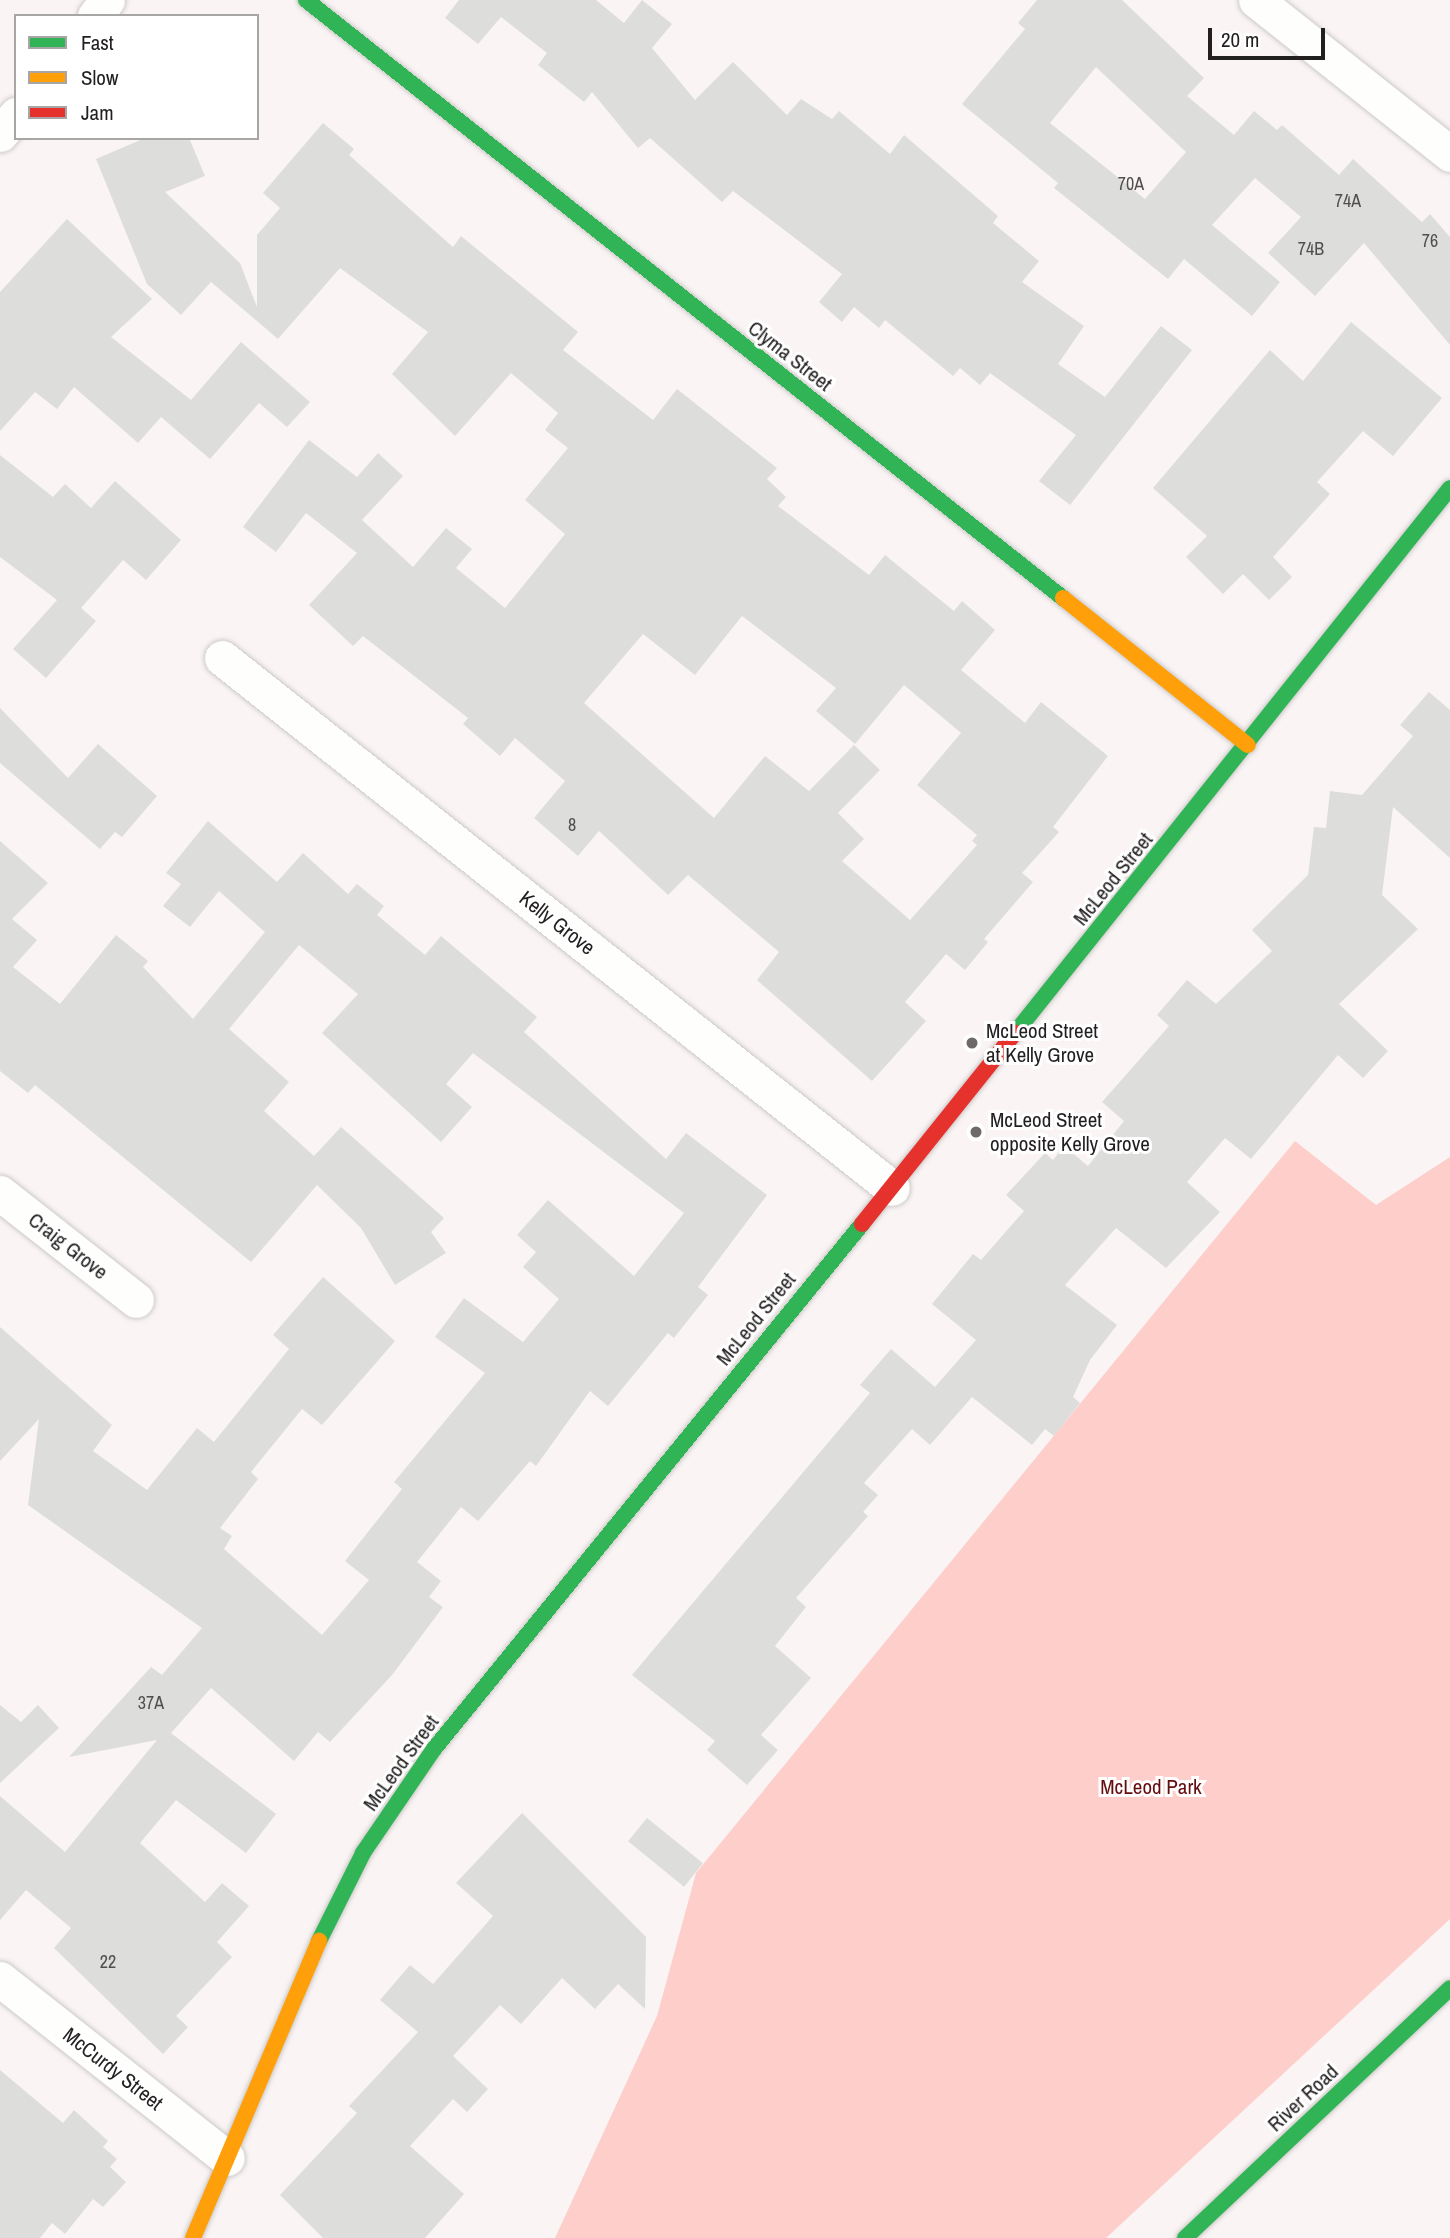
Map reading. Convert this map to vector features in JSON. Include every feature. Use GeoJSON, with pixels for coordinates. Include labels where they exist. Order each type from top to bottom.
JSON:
{"type":"FeatureCollection","features":[{"type":"Feature","properties":{"kind":"main road","name":"Clyma Street"},"geometry":{"type":"LineString","coordinates":[[306,0],[1248,745]]}},
{"type":"Feature","properties":{"kind":"main road","name":"McLeod Street"},"geometry":{"type":"LineString","coordinates":[[193,2238],[310,1959],[351,1877],[434,1749],[892,1188],[1248,745],[1450,488]]}},
{"type":"Feature","properties":{"kind":"main road","name":"River Road"},"geometry":{"type":"LineString","coordinates":[[1185,2238],[1450,1988]]}},
{"type":"Feature","properties":{"kind":"street"},"geometry":{"type":"LineString","coordinates":[[1256,0],[1450,154]]}},
{"type":"Feature","properties":{"kind":"street"},"geometry":{"type":"LineString","coordinates":[[0,134],[14,117]]}},
{"type":"Feature","properties":{"kind":"street","name":"Kelly Grove"},"geometry":{"type":"LineString","coordinates":[[222,658],[892,1188]]}},
{"type":"Feature","properties":{"kind":"street","name":"Craig Grove"},"geometry":{"type":"LineString","coordinates":[[0,1192],[136,1300]]}},
{"type":"Feature","properties":{"kind":"street","name":"McCurdy Street"},"geometry":{"type":"LineString","coordinates":[[0,1979],[227,2158]]}},
{"type":"Feature","properties":{"kind":"green space","name":"McLeod Park"},"geometry":{"type":"Polygon","coordinates":[[[1295,1141],[1376,1205],[1450,1157],[1450,1919],[1106,2238],[555,2238],[657,2016],[696,1873],[1295,1141]]]}},
{"type":"Feature","properties":{"kind":"building"},"geometry":{"type":"Polygon","coordinates":[[[459,0],[596,0],[624,23],[642,0],[672,24],[652,48],[695,100],[733,62],[787,115],[801,99],[832,119],[839,111],[890,154],[904,135],[998,216],[993,223],[1039,261],[1022,282],[1084,326],[1058,364],[1105,397],[1161,326],[1192,350],[1070,505],[1039,481],[1076,435],[990,373],[980,385],[960,368],[953,376],[885,320],[879,328],[854,307],[842,322],[819,302],[842,274],[733,191],[722,202],[650,138],[638,148],[592,92],[584,102],[538,65],[547,53],[501,17],[478,44],[445,18],[459,0]]]}},
{"type":"Feature","properties":{"kind":"building"},"geometry":{"type":"Polygon","coordinates":[[[1037,0],[1122,0],[1204,78],[1187,96],[1234,135],[1254,111],[1277,130],[1282,125],[1339,175],[1353,159],[1422,222],[1430,214],[1450,237],[1450,345],[1364,243],[1315,296],[1268,253],[1301,217],[1255,178],[1212,225],[1280,282],[1252,316],[1184,259],[1168,279],[1054,188],[1058,183],[962,104],[1025,29],[1018,23],[1037,0]],[[1096,67],[1050,123],[1145,199],[1186,152],[1096,67]]]}},
{"type":"Feature","properties":{"kind":"building"},"geometry":{"type":"Polygon","coordinates":[[[323,123],[354,149],[349,155],[453,247],[461,236],[578,332],[563,350],[653,420],[677,389],[777,468],[767,479],[786,497],[778,506],[869,575],[885,555],[954,611],[962,601],[995,630],[961,670],[1025,723],[1041,702],[1108,756],[1053,827],[1059,832],[1022,873],[1033,882],[984,939],[988,942],[965,970],[946,954],[905,1002],[926,1021],[872,1081],[757,980],[779,952],[688,875],[668,895],[599,831],[578,856],[534,818],[565,781],[515,738],[500,756],[463,724],[468,718],[363,636],[353,646],[309,605],[357,553],[306,513],[276,552],[243,527],[309,440],[357,477],[378,453],[403,476],[362,520],[413,567],[446,528],[472,549],[456,568],[505,608],[565,534],[525,500],[568,448],[545,430],[558,413],[511,373],[455,436],[392,374],[428,332],[340,268],[278,339],[211,282],[181,315],[147,284],[96,159],[140,140],[190,140],[205,176],[165,192],[240,263],[257,307],[257,235],[280,208],[263,193],[323,123]],[[742,616],[695,675],[643,634],[584,703],[714,818],[765,756],[809,791],[854,745],[880,770],[838,813],[864,839],[842,861],[910,920],[977,845],[972,841],[977,835],[917,785],[961,733],[904,685],[855,744],[816,711],[836,688],[742,616]]]}},
{"type":"Feature","properties":{"kind":"building"},"geometry":{"type":"Polygon","coordinates":[[[67,219],[152,299],[111,337],[191,400],[241,342],[310,402],[287,427],[259,403],[210,459],[161,417],[138,443],[74,387],[57,409],[35,392],[0,431],[0,292],[67,219]]]}},
{"type":"Feature","properties":{"kind":"building"},"geometry":{"type":"Polygon","coordinates":[[[1351,322],[1442,398],[1393,456],[1363,431],[1317,482],[1330,494],[1273,557],[1292,577],[1269,600],[1243,574],[1223,594],[1186,557],[1207,536],[1153,488],[1270,350],[1303,381],[1351,322]]]}},
{"type":"Feature","properties":{"kind":"building"},"geometry":{"type":"Polygon","coordinates":[[[0,455],[53,497],[65,484],[91,508],[115,481],[181,540],[146,580],[123,560],[81,608],[96,621],[46,678],[13,649],[57,600],[0,557],[0,455]]]}},
{"type":"Feature","properties":{"kind":"building"},"geometry":{"type":"Polygon","coordinates":[[[1429,692],[1450,710],[1450,858],[1393,807],[1382,895],[1418,929],[1339,1004],[1388,1051],[1363,1078],[1338,1055],[1251,1159],[1225,1138],[1187,1182],[1220,1212],[1166,1268],[1116,1228],[1065,1285],[1117,1325],[1090,1360],[1073,1397],[1080,1403],[1054,1436],[1045,1429],[1032,1445],[972,1397],[930,1445],[912,1429],[864,1483],[878,1495],[863,1512],[868,1516],[796,1598],[806,1607],[775,1646],[811,1678],[761,1735],[778,1750],[747,1785],[707,1750],[715,1741],[632,1675],[870,1393],[860,1385],[891,1349],[935,1387],[976,1340],[932,1304],[973,1254],[981,1260],[1024,1211],[1006,1195],[1045,1153],[1053,1160],[1064,1146],[1088,1166],[1124,1121],[1102,1102],[1169,1026],[1157,1015],[1187,980],[1216,1004],[1272,951],[1252,930],[1308,875],[1314,827],[1326,828],[1330,791],[1362,795],[1413,736],[1400,725],[1429,692]]]}},
{"type":"Feature","properties":{"kind":"building"},"geometry":{"type":"Polygon","coordinates":[[[0,708],[68,778],[98,744],[157,796],[122,837],[115,832],[100,849],[0,763],[0,708]]]}},
{"type":"Feature","properties":{"kind":"building"},"geometry":{"type":"Polygon","coordinates":[[[208,821],[277,882],[303,853],[348,894],[357,884],[384,906],[377,915],[425,955],[441,936],[537,1017],[524,1032],[666,1159],[686,1133],[767,1195],[698,1287],[708,1295],[674,1338],[668,1333],[608,1406],[590,1391],[536,1466],[530,1461],[478,1521],[461,1507],[417,1562],[441,1581],[429,1597],[443,1607],[392,1675],[330,1742],[318,1732],[294,1761],[211,1688],[171,1733],[276,1814],[246,1853],[176,1800],[140,1843],[205,1902],[222,1883],[249,1906],[217,1942],[232,1957],[176,2016],[188,2027],[163,2054],[54,1948],[71,1928],[26,1890],[0,1920],[0,1796],[65,1852],[157,1740],[69,1757],[151,1667],[162,1675],[202,1628],[28,1505],[39,1419],[0,1461],[0,1327],[112,1425],[93,1451],[147,1490],[197,1428],[214,1442],[289,1349],[273,1335],[323,1277],[395,1341],[322,1425],[302,1409],[251,1472],[258,1479],[220,1528],[232,1536],[224,1549],[322,1635],[369,1580],[345,1561],[402,1489],[394,1482],[485,1373],[435,1337],[464,1298],[523,1342],[559,1299],[523,1267],[536,1252],[517,1235],[548,1200],[634,1276],[684,1213],[473,1053],[446,1084],[472,1107],[441,1142],[322,1033],[358,994],[299,945],[229,1029],[289,1082],[264,1111],[314,1156],[341,1127],[444,1218],[431,1232],[446,1253],[395,1285],[361,1228],[317,1185],[251,1262],[35,1085],[28,1093],[0,1071],[0,841],[48,883],[12,919],[37,940],[13,967],[60,1004],[116,935],[148,961],[143,967],[193,1019],[265,932],[219,891],[190,927],[163,906],[181,884],[166,873],[208,821]]]}},
{"type":"Feature","properties":{"kind":"building"},"geometry":{"type":"Polygon","coordinates":[[[0,1705],[21,1722],[38,1705],[59,1728],[0,1783],[0,1705]]]}},
{"type":"Feature","properties":{"kind":"building"},"geometry":{"type":"Polygon","coordinates":[[[522,1813],[646,1937],[645,2009],[618,1984],[595,2009],[562,1978],[521,2024],[500,2005],[453,2056],[488,2089],[467,2112],[453,2099],[410,2146],[464,2194],[425,2238],[323,2238],[280,2195],[357,2113],[349,2106],[418,2032],[380,2000],[410,1965],[433,1984],[493,1916],[456,1883],[522,1813]]]}},
{"type":"Feature","properties":{"kind":"building"},"geometry":{"type":"Polygon","coordinates":[[[647,1818],[703,1863],[684,1887],[628,1841],[647,1818]]]}},
{"type":"Feature","properties":{"kind":"building"},"geometry":{"type":"Polygon","coordinates":[[[0,2070],[63,2123],[74,2110],[108,2141],[103,2147],[117,2159],[110,2167],[126,2182],[103,2207],[93,2199],[65,2234],[52,2223],[40,2238],[0,2238],[0,2070]]]}},
{"type":"Feature","properties":{"kind":"traffic: fast"},"geometry":{"type":"LineString","coordinates":[[306,0],[1063,598]]}},
{"type":"Feature","properties":{"kind":"traffic: fast"},"geometry":{"type":"LineString","coordinates":[[1015,1033],[1450,488]]}},
{"type":"Feature","properties":{"kind":"traffic: fast"},"geometry":{"type":"LineString","coordinates":[[319,1941],[363,1853],[434,1749],[862,1224]]}},
{"type":"Feature","properties":{"kind":"traffic: fast"},"geometry":{"type":"LineString","coordinates":[[1185,2238],[1450,1988]]}},
{"type":"Feature","properties":{"kind":"traffic: slow"},"geometry":{"type":"LineString","coordinates":[[1063,598],[1248,745]]}},
{"type":"Feature","properties":{"kind":"traffic: slow"},"geometry":{"type":"LineString","coordinates":[[193,2238],[319,1941]]}},
{"type":"Feature","properties":{"kind":"traffic: jam"},"geometry":{"type":"LineString","coordinates":[[862,1224],[1015,1033]]}},
{"type":"Feature","properties":{"kind":"place","name":"McLeod Street at Kelly Grove"},"geometry":{"type":"Point","coordinates":[972,1043]}},
{"type":"Feature","properties":{"kind":"place","name":"McLeod Street opposite Kelly Grove"},"geometry":{"type":"Point","coordinates":[976,1132]}}]}
